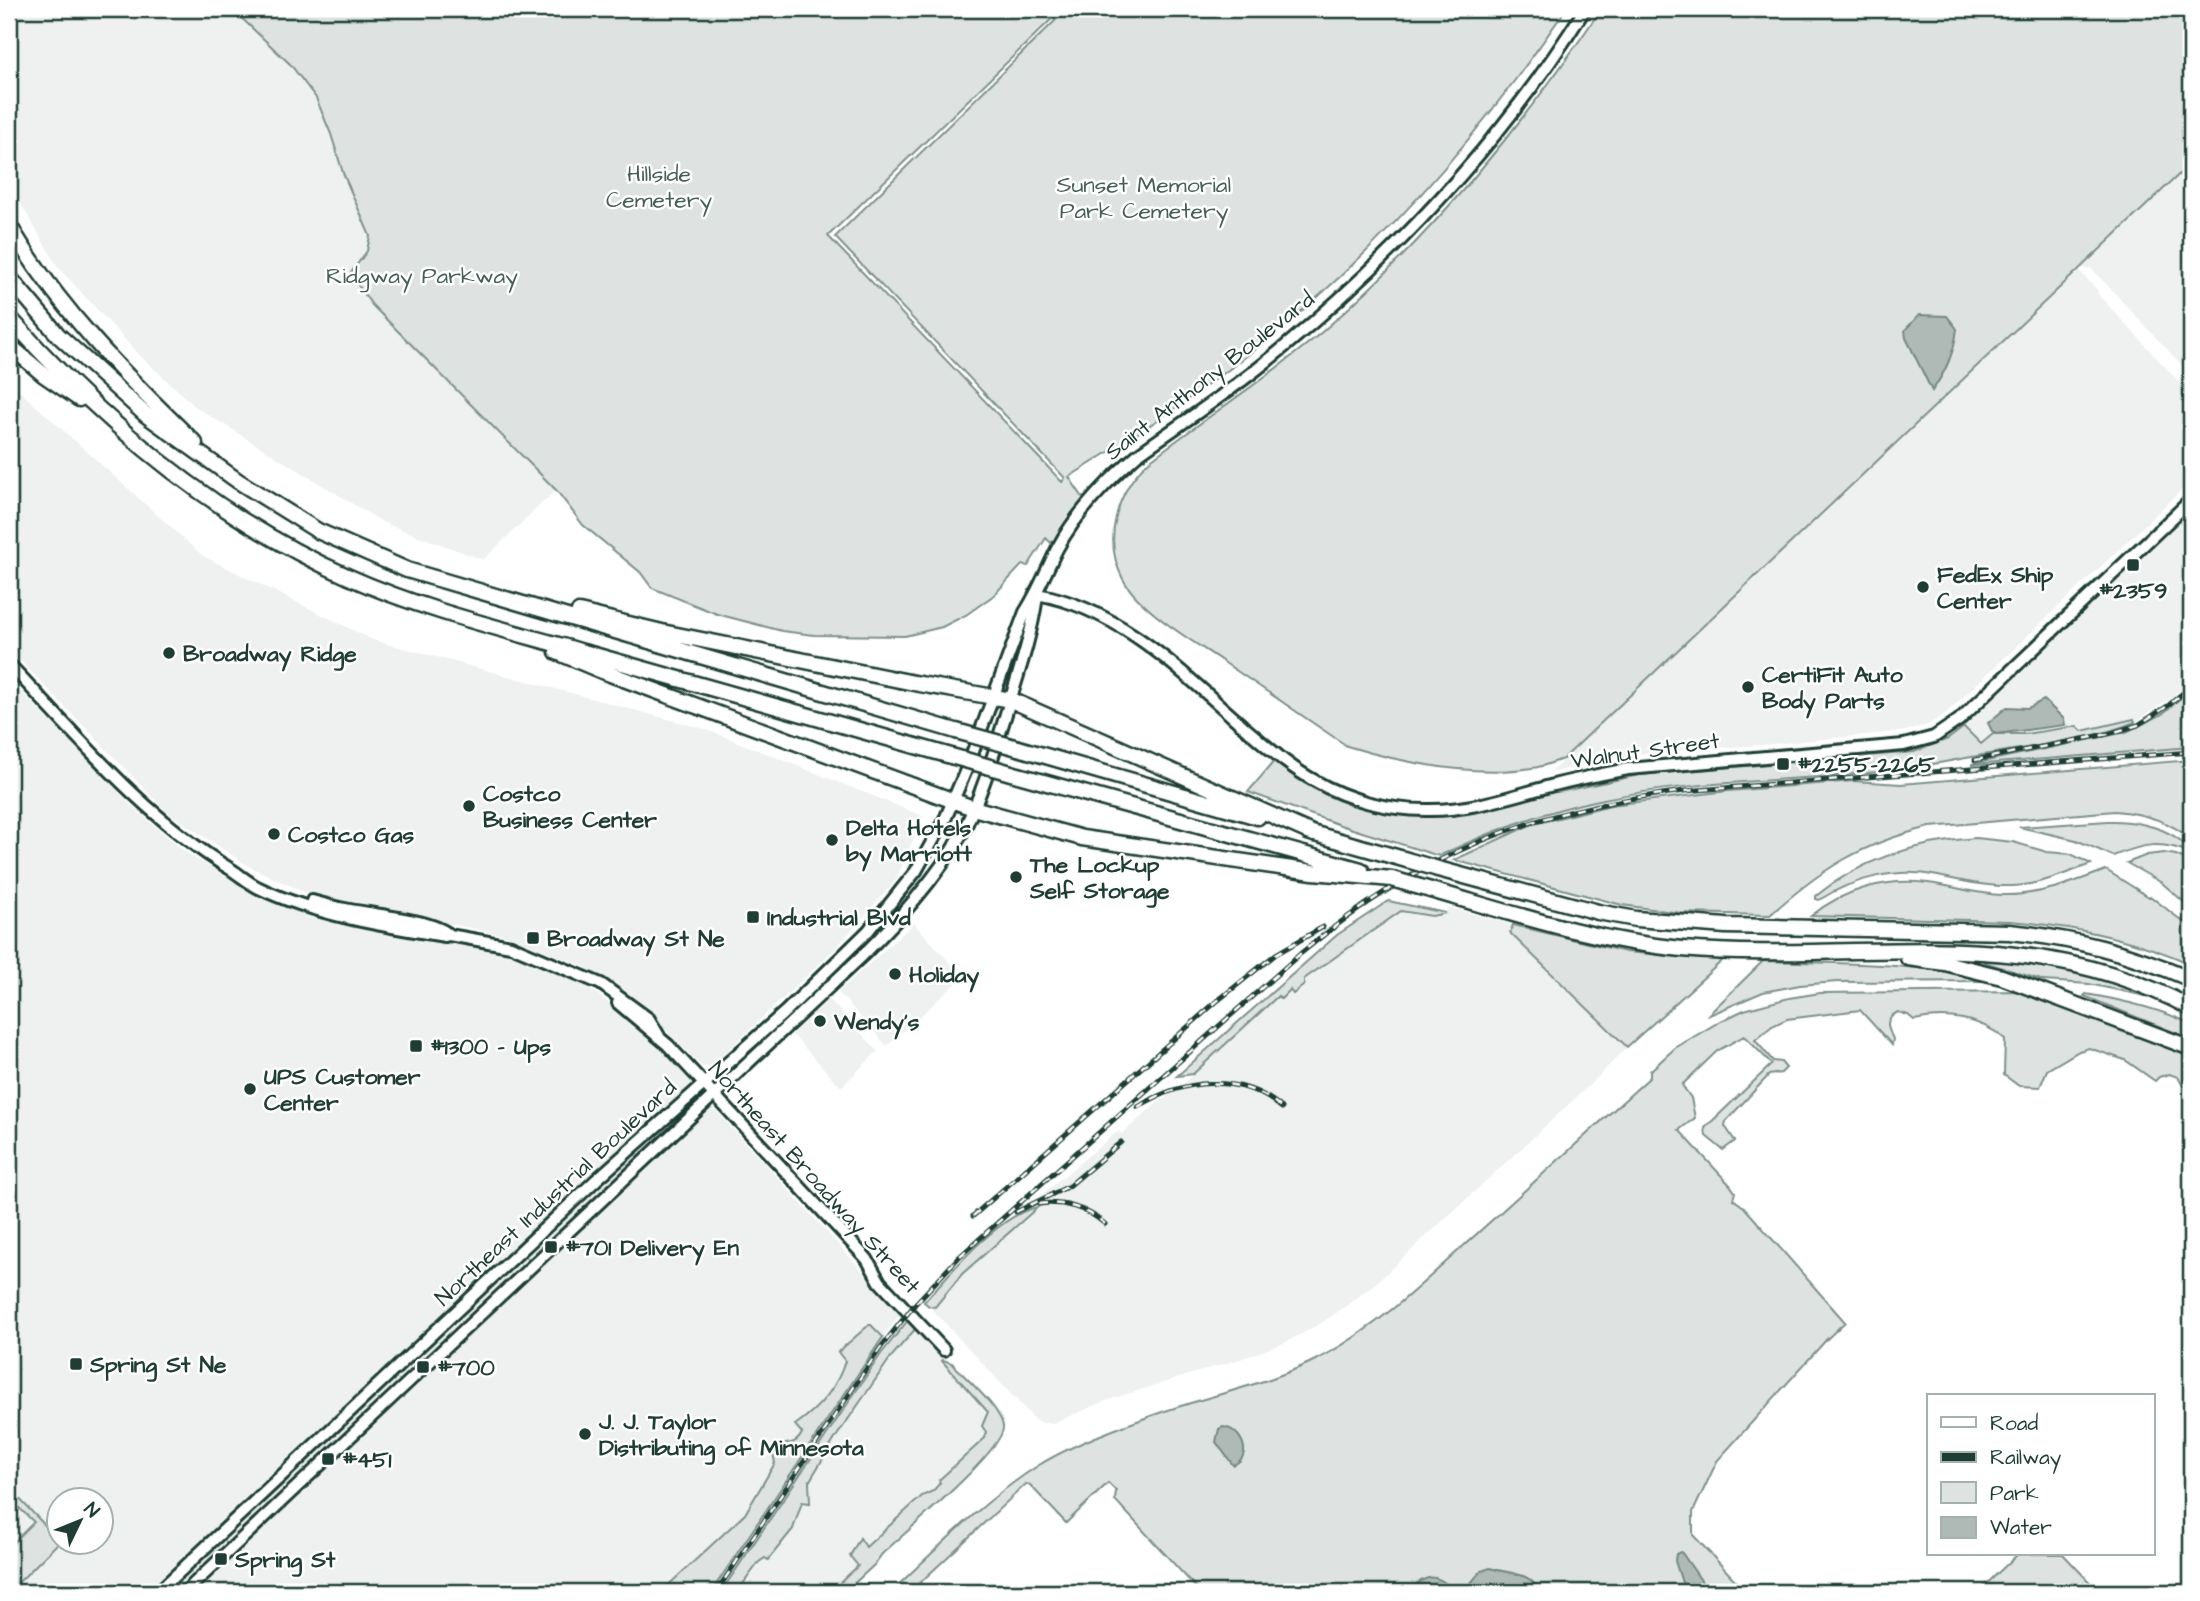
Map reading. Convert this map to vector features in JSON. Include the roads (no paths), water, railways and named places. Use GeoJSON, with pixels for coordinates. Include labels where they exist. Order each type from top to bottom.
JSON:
{"type":"FeatureCollection","features":[{"type":"Feature","properties":{"kind":"highway"},"geometry":{"type":"LineString","coordinates":[[9,225],[27,256],[89,335],[152,401],[238,481]]}},
{"type":"Feature","properties":{"kind":"highway"},"geometry":{"type":"LineString","coordinates":[[9,277],[58,335],[117,390],[178,440],[318,531],[408,570],[1314,834],[1598,912],[1636,919],[1747,927],[1983,931],[2045,935],[2106,947],[2191,979]]}},
{"type":"Feature","properties":{"kind":"highway"},"geometry":{"type":"LineString","coordinates":[[9,317],[112,422]]}},
{"type":"Feature","properties":{"kind":"highway"},"geometry":{"type":"LineString","coordinates":[[9,345],[44,375],[112,422],[200,491],[307,556],[392,595],[498,628],[1513,913],[1621,940],[1706,950],[1934,950],[2034,956],[2066,961],[2121,977],[2191,1008]]}},
{"type":"Feature","properties":{"kind":"highway"},"geometry":{"type":"LineString","coordinates":[[408,570],[662,632],[963,693],[1011,700],[1314,834]]}},
{"type":"Feature","properties":{"kind":"highway"},"geometry":{"type":"LineString","coordinates":[[498,628],[602,671],[973,808],[1082,838],[1313,872],[1392,879]]}},
{"type":"Feature","properties":{"kind":"highway"},"geometry":{"type":"LineString","coordinates":[[1855,952],[1917,959],[2002,977],[2191,1048]]}},
{"type":"Feature","properties":{"kind":"street","name":"Saint Anthony Boulevard"},"geometry":{"type":"LineString","coordinates":[[953,801],[1025,612],[1071,526],[1103,487],[1137,455],[1282,349],[1376,264],[1451,186],[1506,120],[1546,68],[1585,9]]}},
{"type":"Feature","properties":{"kind":"street","name":"Walnut Street"},"geometry":{"type":"LineString","coordinates":[[1037,594],[1065,599],[1105,617],[1145,641],[1277,755],[1315,781],[1358,799],[1392,808],[1457,809],[1628,769],[1904,745],[1934,737],[1959,720],[2191,500]]}},
{"type":"Feature","properties":{"kind":"street","name":"Saint Anthony Boulevard"},"geometry":{"type":"LineString","coordinates":[[973,808],[987,776],[1011,700],[1034,617],[1037,594]]}},
{"type":"Feature","properties":{"kind":"street","name":"Northeast Broadway Street"},"geometry":{"type":"LineString","coordinates":[[9,664],[154,814],[193,846],[248,882],[275,895],[326,912],[425,933],[511,946],[582,976],[659,1036],[867,1259],[880,1282],[942,1348]]}},
{"type":"Feature","properties":{"kind":"street","name":"Northeast Industrial Boulevard"},"geometry":{"type":"LineString","coordinates":[[158,1592],[596,1180],[785,1012],[867,931],[916,871],[953,801]]}},
{"type":"Feature","properties":{"kind":"street","name":"Northeast Industrial Boulevard"},"geometry":{"type":"LineString","coordinates":[[185,1592],[863,955],[893,924],[946,858],[973,808]]}},
{"type":"Feature","properties":{"kind":"water"},"geometry":{"type":"Polygon","coordinates":[[[1919,315],[1947,316],[1957,329],[1949,362],[1932,391],[1906,338],[1905,330],[1919,315]]]}},
{"type":"Feature","properties":{"kind":"water"},"geometry":{"type":"Polygon","coordinates":[[[2044,700],[2064,719],[2065,725],[1996,734],[1988,723],[2007,707],[2028,708],[2044,700]]]}},
{"type":"Feature","properties":{"kind":"water"},"geometry":{"type":"Polygon","coordinates":[[[1223,1427],[1236,1433],[1243,1444],[1243,1456],[1233,1465],[1216,1442],[1219,1429],[1223,1427]]]}},
{"type":"Feature","properties":{"kind":"water"},"geometry":{"type":"Polygon","coordinates":[[[1680,1552],[1709,1592],[1685,1592],[1675,1561],[1676,1554],[1680,1552]]]}},
{"type":"Feature","properties":{"kind":"water"},"geometry":{"type":"Polygon","coordinates":[[[1490,1568],[1519,1574],[1531,1580],[1539,1592],[1405,1592],[1429,1578],[1440,1579],[1453,1590],[1464,1591],[1481,1571],[1490,1568]]]}},
{"type":"Feature","properties":{"kind":"railway"},"geometry":{"type":"LineString","coordinates":[[1975,760],[2108,734],[2138,725],[2169,705],[2191,686]]}},
{"type":"Feature","properties":{"kind":"railway"},"geometry":{"type":"LineString","coordinates":[[716,1592],[881,1347],[916,1303],[959,1257],[1300,954],[1390,888],[1480,841],[1527,824],[1629,799],[1685,791],[2191,752]]}},
{"type":"Feature","properties":{"kind":"railway"},"geometry":{"type":"LineString","coordinates":[[973,1216],[1216,1002],[1276,954],[1323,927]]}},
{"type":"Feature","properties":{"kind":"railway"},"geometry":{"type":"LineString","coordinates":[[1138,1107],[1173,1090],[1230,1084],[1266,1096],[1282,1108]]}},
{"type":"Feature","properties":{"kind":"railway"},"geometry":{"type":"LineString","coordinates":[[1016,1212],[1069,1186],[1121,1142]]}},
{"type":"Feature","properties":{"kind":"railway"},"geometry":{"type":"LineString","coordinates":[[1039,1204],[1074,1207],[1105,1224]]}},
{"type":"Feature","properties":{"kind":"place","name":"#2359"},"geometry":{"type":"Point","coordinates":[2133,565]}},
{"type":"Feature","properties":{"kind":"place","name":"FedEx Ship Center"},"geometry":{"type":"Point","coordinates":[1923,587]}},
{"type":"Feature","properties":{"kind":"place","name":"Broadway Ridge"},"geometry":{"type":"Point","coordinates":[169,653]}},
{"type":"Feature","properties":{"kind":"place","name":"CertiFit Auto Body Parts"},"geometry":{"type":"Point","coordinates":[1748,687]}},
{"type":"Feature","properties":{"kind":"place","name":"#2255-2265"},"geometry":{"type":"Point","coordinates":[1783,764]}},
{"type":"Feature","properties":{"kind":"place","name":"Costco Business Center"},"geometry":{"type":"Point","coordinates":[469,806]}},
{"type":"Feature","properties":{"kind":"place","name":"Costco Gas"},"geometry":{"type":"Point","coordinates":[274,834]}},
{"type":"Feature","properties":{"kind":"place","name":"Delta Hotels by Marriott"},"geometry":{"type":"Point","coordinates":[832,840]}},
{"type":"Feature","properties":{"kind":"place","name":"The Lockup Self Storage"},"geometry":{"type":"Point","coordinates":[1016,877]}},
{"type":"Feature","properties":{"kind":"place","name":"Industrial Blvd"},"geometry":{"type":"Point","coordinates":[753,917]}},
{"type":"Feature","properties":{"kind":"place","name":"Broadway St Ne"},"geometry":{"type":"Point","coordinates":[533,938]}},
{"type":"Feature","properties":{"kind":"place","name":"Holiday"},"geometry":{"type":"Point","coordinates":[895,974]}},
{"type":"Feature","properties":{"kind":"place","name":"Wendy's"},"geometry":{"type":"Point","coordinates":[820,1021]}},
{"type":"Feature","properties":{"kind":"place","name":"#1300 - Ups"},"geometry":{"type":"Point","coordinates":[416,1046]}},
{"type":"Feature","properties":{"kind":"place","name":"UPS Customer Center"},"geometry":{"type":"Point","coordinates":[250,1089]}},
{"type":"Feature","properties":{"kind":"place","name":"#701 Delivery En"},"geometry":{"type":"Point","coordinates":[551,1247]}},
{"type":"Feature","properties":{"kind":"place","name":"Spring St Ne"},"geometry":{"type":"Point","coordinates":[76,1364]}},
{"type":"Feature","properties":{"kind":"place","name":"#700"},"geometry":{"type":"Point","coordinates":[423,1367]}},
{"type":"Feature","properties":{"kind":"place","name":"J. J. Taylor Distributing of Minnesota"},"geometry":{"type":"Point","coordinates":[585,1434]}},
{"type":"Feature","properties":{"kind":"place","name":"#451"},"geometry":{"type":"Point","coordinates":[328,1459]}},
{"type":"Feature","properties":{"kind":"place","name":"Spring St"},"geometry":{"type":"Point","coordinates":[221,1559]}},
{"type":"Feature","properties":{"kind":"park label","name":"Hillside Cemetery"},"geometry":{"type":"Point","coordinates":[659,186]}},
{"type":"Feature","properties":{"kind":"park label","name":"Sunset Memorial Park Cemetery"},"geometry":{"type":"Point","coordinates":[1144,197]}},
{"type":"Feature","properties":{"kind":"park label","name":"Ridgway Parkway"},"geometry":{"type":"Point","coordinates":[422,275]}}]}
